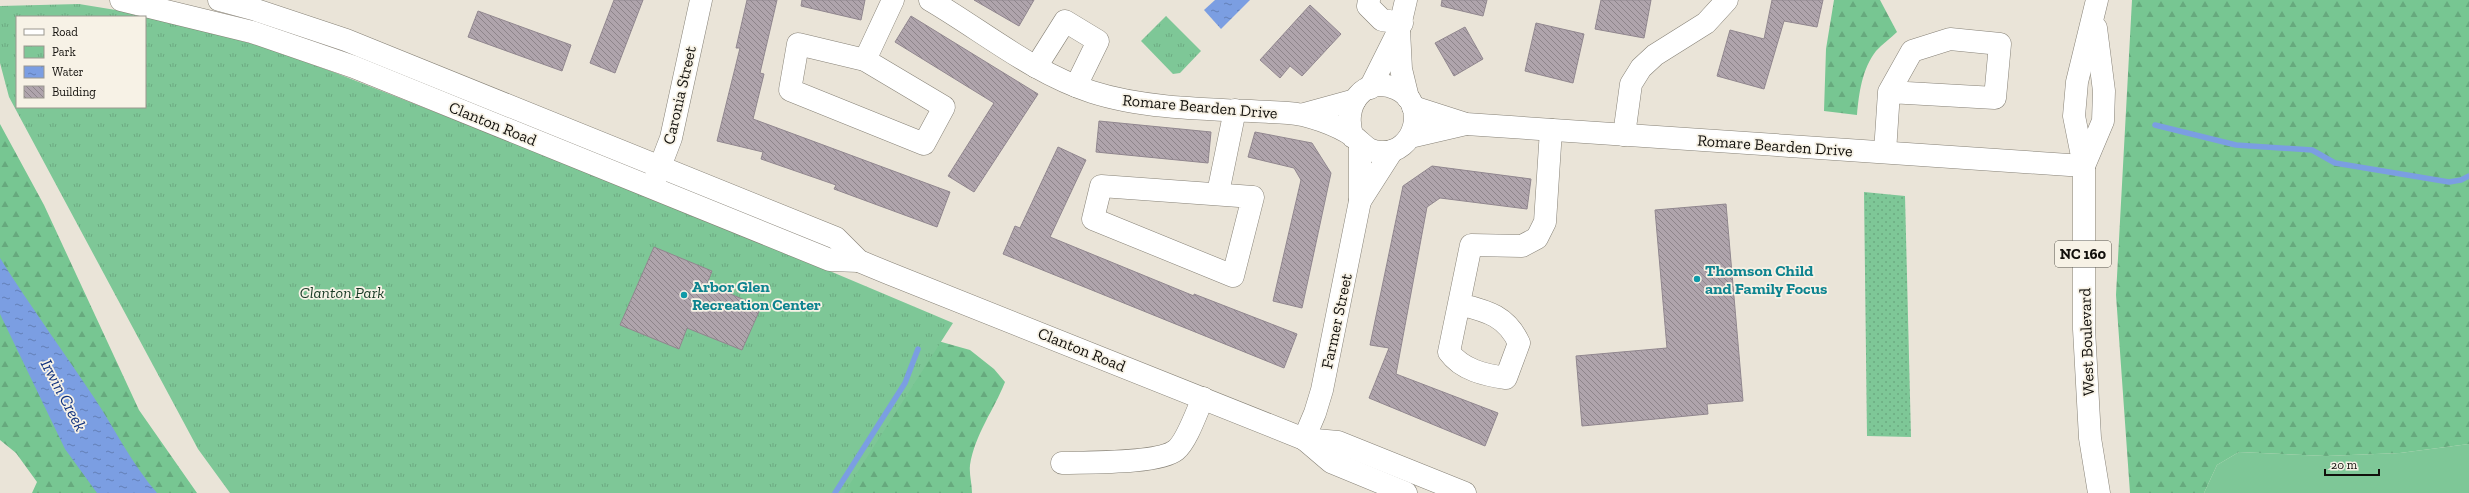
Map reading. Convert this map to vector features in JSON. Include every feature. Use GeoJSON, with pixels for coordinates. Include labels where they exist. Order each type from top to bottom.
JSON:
{"type":"FeatureCollection","features":[{"type":"Feature","properties":{"kind":"main road","name":"Clanton Road"},"geometry":{"type":"LineString","coordinates":[[121,0],[252,32],[354,67],[830,260],[859,261],[1304,438],[1338,442],[1465,493]]}},
{"type":"Feature","properties":{"kind":"main road","name":"Clanton Road"},"geometry":{"type":"LineString","coordinates":[[219,0],[258,5],[660,166],[836,238],[859,261]]}},
{"type":"Feature","properties":{"kind":"main road","name":"Caronia Street"},"geometry":{"type":"LineString","coordinates":[[652,188],[671,138],[701,0]]}},
{"type":"Feature","properties":{"kind":"main road"},"geometry":{"type":"LineString","coordinates":[[865,60],[893,0]]}},
{"type":"Feature","properties":{"kind":"main road","name":"Romare Bearden Drive"},"geometry":{"type":"LineString","coordinates":[[930,0],[1036,67],[1076,86],[1111,98],[1186,108],[1304,114],[1362,94]]}},
{"type":"Feature","properties":{"kind":"main road"},"geometry":{"type":"LineString","coordinates":[[1369,0],[1368,6],[1382,20],[1400,26]]}},
{"type":"Feature","properties":{"kind":"main road"},"geometry":{"type":"LineString","coordinates":[[1400,26],[1348,118],[1357,141],[1375,151],[1392,151],[1402,146],[1410,137],[1416,117],[1402,69],[1400,26],[1406,0]]}},
{"type":"Feature","properties":{"kind":"main road"},"geometry":{"type":"LineString","coordinates":[[1624,135],[1631,84],[1641,68],[1655,56],[1706,23],[1727,0]]}},
{"type":"Feature","properties":{"kind":"main road"},"geometry":{"type":"LineString","coordinates":[[252,32],[258,5]]}},
{"type":"Feature","properties":{"kind":"main road","name":"West Boulevard"},"geometry":{"type":"LineString","coordinates":[[2084,166],[2103,121],[2104,92],[2096,8]]}},
{"type":"Feature","properties":{"kind":"main road","name":"West Boulevard"},"geometry":{"type":"LineString","coordinates":[[2096,8],[2077,82],[2074,116],[2084,166],[2084,330],[2090,438],[2098,493]]}},
{"type":"Feature","properties":{"kind":"main road"},"geometry":{"type":"LineString","coordinates":[[1036,67],[1066,21],[1098,41],[1076,86]]}},
{"type":"Feature","properties":{"kind":"main road"},"geometry":{"type":"LineString","coordinates":[[1885,152],[1889,92],[1912,51],[1950,39],[2000,44],[1994,98],[1889,92]]}},
{"type":"Feature","properties":{"kind":"main road"},"geometry":{"type":"LineString","coordinates":[[798,44],[865,60],[944,107],[924,144],[790,90],[798,44]]}},
{"type":"Feature","properties":{"kind":"main road"},"geometry":{"type":"LineString","coordinates":[[1362,94],[1391,87],[1411,103]]}},
{"type":"Feature","properties":{"kind":"main road","name":"Romare Bearden Drive"},"geometry":{"type":"LineString","coordinates":[[1411,103],[1466,124],[2084,166]]}},
{"type":"Feature","properties":{"kind":"main road"},"geometry":{"type":"LineString","coordinates":[[1218,193],[1235,110]]}},
{"type":"Feature","properties":{"kind":"main road","name":"Romare Bearden Drive"},"geometry":{"type":"LineString","coordinates":[[1304,114],[1357,141]]}},
{"type":"Feature","properties":{"kind":"main road","name":"Romare Bearden Drive"},"geometry":{"type":"LineString","coordinates":[[1410,137],[1466,124]]}},
{"type":"Feature","properties":{"kind":"main road"},"geometry":{"type":"LineString","coordinates":[[1459,304],[1471,245],[1522,246],[1537,238],[1545,222],[1551,130]]}},
{"type":"Feature","properties":{"kind":"main road","name":"Farmer Street"},"geometry":{"type":"LineString","coordinates":[[1304,438],[1315,413],[1322,390],[1360,201],[1357,141]]}},
{"type":"Feature","properties":{"kind":"main road","name":"Farmer Street"},"geometry":{"type":"LineString","coordinates":[[1360,201],[1392,151]]}},
{"type":"Feature","properties":{"kind":"main road"},"geometry":{"type":"LineString","coordinates":[[1101,186],[1218,193],[1253,197],[1233,276],[1093,219],[1101,186]]}},
{"type":"Feature","properties":{"kind":"main road"},"geometry":{"type":"LineString","coordinates":[[1062,463],[1146,459],[1168,455],[1178,449],[1203,398]]}},
{"type":"Feature","properties":{"kind":"main road","name":"Clanton Road"},"geometry":{"type":"LineString","coordinates":[[1304,438],[1331,462],[1406,493]]}},
{"type":"Feature","properties":{"kind":"green space"},"geometry":{"type":"Polygon","coordinates":[[[1834,0],[1880,0],[1897,32],[1876,51],[1867,66],[1860,90],[1857,115],[1824,111],[1826,49],[1834,0]]]}},
{"type":"Feature","properties":{"kind":"green space"},"geometry":{"type":"Polygon","coordinates":[[[2132,0],[2469,0],[2469,444],[2400,453],[2326,456],[2239,452],[2217,465],[2204,493],[2130,493],[2116,295],[2132,0]]]}},
{"type":"Feature","properties":{"kind":"green space","name":"Clanton Park"},"geometry":{"type":"Polygon","coordinates":[[[79,4],[144,16],[16,16],[16,108],[146,108],[146,17],[264,47],[336,73],[704,218],[953,323],[844,493],[230,493],[198,449],[9,97],[0,63],[0,6],[79,4]]]}},
{"type":"Feature","properties":{"kind":"green space"},"geometry":{"type":"Polygon","coordinates":[[[1166,16],[1201,51],[1180,73],[1173,74],[1141,41],[1166,16]]]}},
{"type":"Feature","properties":{"kind":"green space"},"geometry":{"type":"Polygon","coordinates":[[[0,124],[44,205],[139,410],[197,493],[32,493],[37,482],[16,453],[0,440],[0,124]]]}},
{"type":"Feature","properties":{"kind":"green space"},"geometry":{"type":"Polygon","coordinates":[[[1864,192],[1905,196],[1911,437],[1867,436],[1864,192]]]}},
{"type":"Feature","properties":{"kind":"green space"},"geometry":{"type":"Polygon","coordinates":[[[899,330],[970,350],[994,369],[1005,382],[980,432],[972,454],[970,468],[972,493],[741,493],[899,330]]]}},
{"type":"Feature","properties":{"kind":"green space"},"geometry":{"type":"Polygon","coordinates":[[[2469,444],[2469,493],[2204,493],[2217,465],[2239,452],[2326,456],[2400,453],[2469,444]]]}},
{"type":"Feature","properties":{"kind":"water"},"geometry":{"type":"Polygon","coordinates":[[[1215,0],[1250,0],[1221,29],[1204,10],[1215,0]]]}},
{"type":"Feature","properties":{"kind":"water","name":"Irwin Creek"},"geometry":{"type":"Polygon","coordinates":[[[0,258],[95,399],[132,459],[157,493],[97,493],[65,449],[0,314],[0,258]]]}},
{"type":"Feature","properties":{"kind":"building"},"geometry":{"type":"Polygon","coordinates":[[[614,0],[643,0],[615,73],[590,63],[614,0]]]}},
{"type":"Feature","properties":{"kind":"building"},"geometry":{"type":"Polygon","coordinates":[[[747,0],[777,0],[760,73],[764,74],[753,119],[950,192],[937,227],[834,189],[836,185],[761,159],[763,152],[717,141],[740,48],[736,48],[747,0]]]}},
{"type":"Feature","properties":{"kind":"building"},"geometry":{"type":"Polygon","coordinates":[[[802,0],[865,0],[861,20],[801,6],[802,0]]]}},
{"type":"Feature","properties":{"kind":"building"},"geometry":{"type":"Polygon","coordinates":[[[974,0],[1034,0],[1019,26],[974,0]]]}},
{"type":"Feature","properties":{"kind":"building"},"geometry":{"type":"Polygon","coordinates":[[[1442,0],[1487,0],[1483,16],[1441,6],[1442,0]]]}},
{"type":"Feature","properties":{"kind":"building"},"geometry":{"type":"Polygon","coordinates":[[[1601,0],[1651,0],[1644,38],[1595,29],[1601,0]]]}},
{"type":"Feature","properties":{"kind":"building"},"geometry":{"type":"Polygon","coordinates":[[[1772,0],[1823,0],[1817,27],[1784,21],[1764,89],[1717,76],[1730,30],[1764,39],[1772,0]]]}},
{"type":"Feature","properties":{"kind":"building"},"geometry":{"type":"Polygon","coordinates":[[[1310,5],[1341,34],[1302,76],[1290,66],[1280,78],[1260,60],[1310,5]]]}},
{"type":"Feature","properties":{"kind":"building"},"geometry":{"type":"Polygon","coordinates":[[[478,11],[571,45],[562,71],[468,37],[478,11]]]}},
{"type":"Feature","properties":{"kind":"building"},"geometry":{"type":"Polygon","coordinates":[[[911,16],[1038,94],[974,192],[948,176],[994,103],[895,42],[911,16]]]}},
{"type":"Feature","properties":{"kind":"building"},"geometry":{"type":"Polygon","coordinates":[[[1536,23],[1584,34],[1573,83],[1525,71],[1536,23]]]}},
{"type":"Feature","properties":{"kind":"building"},"geometry":{"type":"Polygon","coordinates":[[[1465,27],[1483,59],[1454,76],[1435,43],[1465,27]]]}},
{"type":"Feature","properties":{"kind":"building"},"geometry":{"type":"Polygon","coordinates":[[[1099,121],[1211,132],[1208,163],[1096,152],[1099,121]]]}},
{"type":"Feature","properties":{"kind":"building"},"geometry":{"type":"Polygon","coordinates":[[[1255,132],[1312,143],[1331,173],[1302,308],[1273,301],[1301,180],[1294,168],[1248,157],[1255,132]]]}},
{"type":"Feature","properties":{"kind":"building"},"geometry":{"type":"Polygon","coordinates":[[[1058,147],[1086,160],[1050,237],[1194,296],[1194,294],[1297,334],[1284,368],[1003,254],[1015,226],[1020,228],[1058,147]]]}},
{"type":"Feature","properties":{"kind":"building"},"geometry":{"type":"Polygon","coordinates":[[[1432,166],[1531,179],[1527,209],[1440,198],[1427,207],[1396,374],[1498,413],[1485,446],[1369,398],[1389,348],[1370,345],[1403,186],[1432,166]]]}},
{"type":"Feature","properties":{"kind":"building","name":"Thomson Child and Family Focus"},"geometry":{"type":"Polygon","coordinates":[[[1726,204],[1743,401],[1707,404],[1708,414],[1582,426],[1576,356],[1667,348],[1655,210],[1726,204]]]}},
{"type":"Feature","properties":{"kind":"building","name":"Arbor Glen Recreation Center"},"geometry":{"type":"Polygon","coordinates":[[[654,247],[712,271],[707,284],[761,307],[742,350],[687,328],[679,349],[620,325],[654,247]]]}},
{"type":"Feature","properties":{"kind":"waterway"},"geometry":{"type":"LineString","coordinates":[[2155,125],[2236,145],[2312,150],[2335,163],[2449,182],[2461,180],[2469,176]]}},
{"type":"Feature","properties":{"kind":"waterway"},"geometry":{"type":"LineString","coordinates":[[835,493],[905,383],[918,349]]}},
{"type":"Feature","properties":{"kind":"place","name":"Thomson Child and Family Focus"},"geometry":{"type":"Point","coordinates":[1697,279]}},
{"type":"Feature","properties":{"kind":"place","name":"Arbor Glen Recreation Center"},"geometry":{"type":"Point","coordinates":[684,295]}}]}
